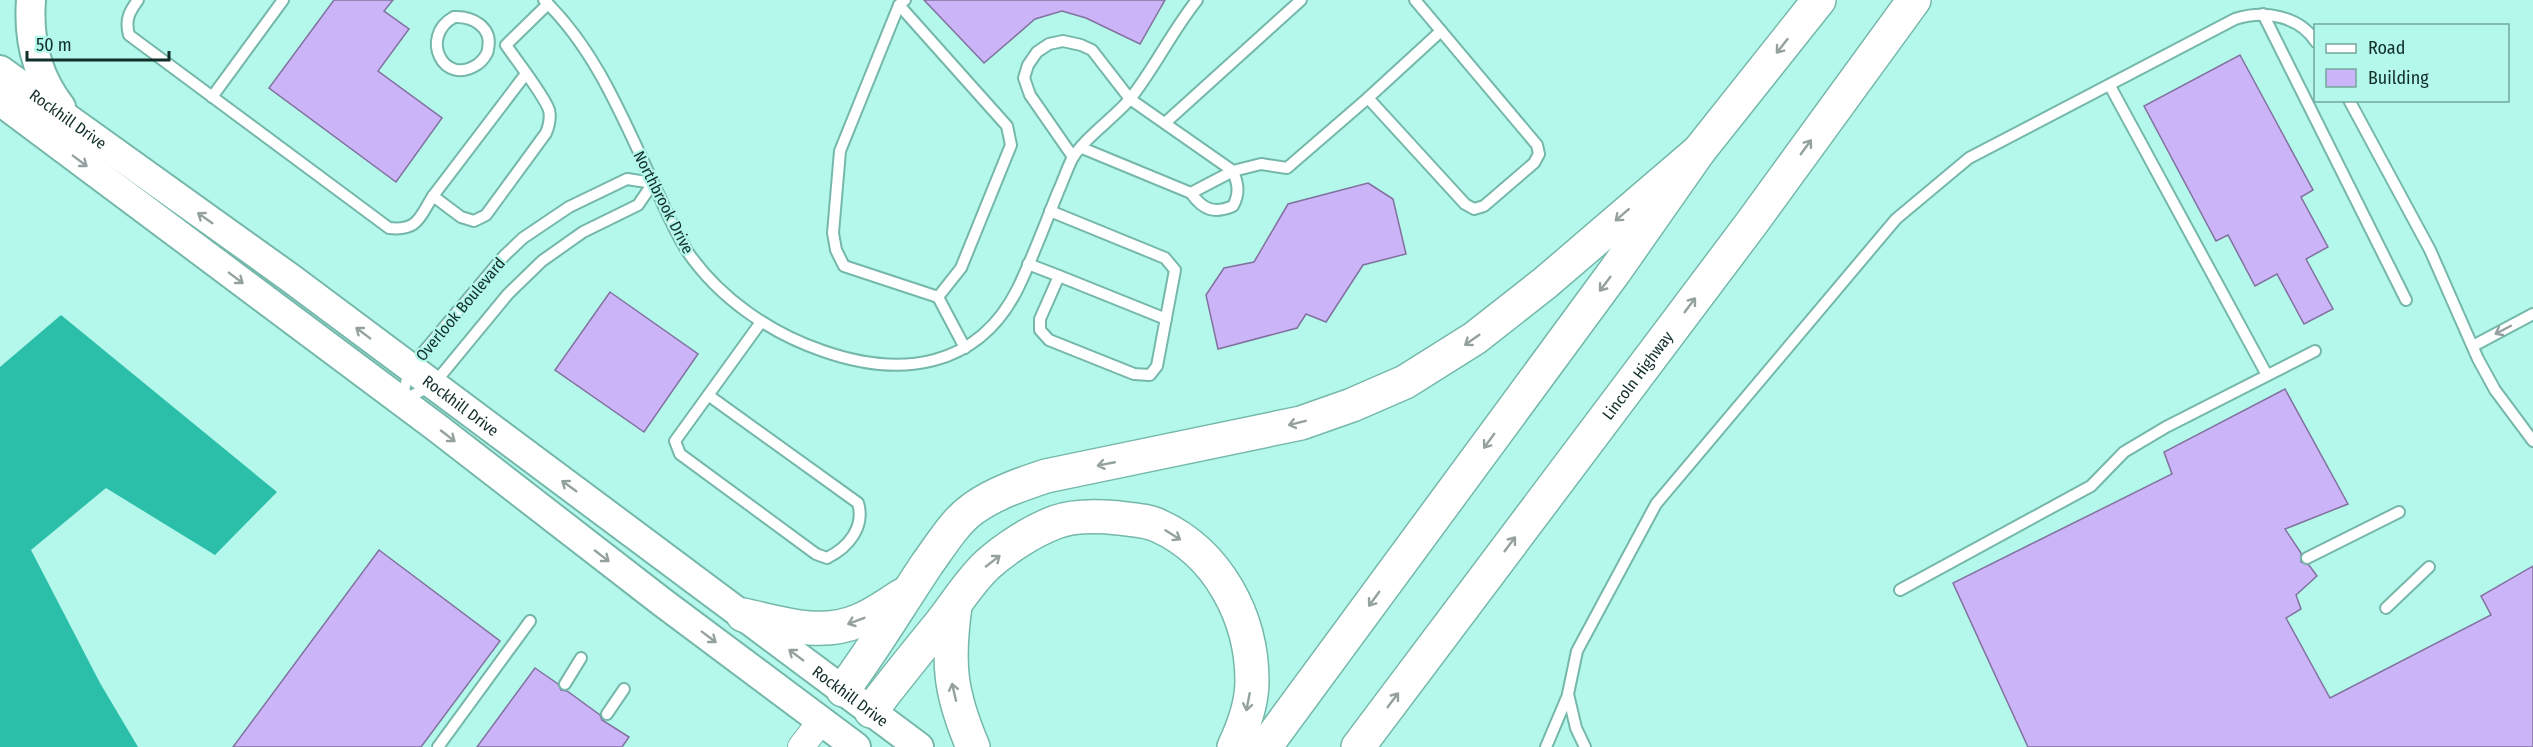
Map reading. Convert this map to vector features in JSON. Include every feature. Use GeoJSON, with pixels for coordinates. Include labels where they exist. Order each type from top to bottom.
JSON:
{"type":"FeatureCollection","features":[{"type":"Feature","properties":{"kind":"highway"},"geometry":{"type":"LineString","coordinates":[[1265,747],[1615,271],[1699,151],[1819,0]]}},
{"type":"Feature","properties":{"kind":"highway","name":"Lincoln Highway"},"geometry":{"type":"LineString","coordinates":[[1358,747],[1744,233],[1914,0]]}},
{"type":"Feature","properties":{"kind":"highway"},"geometry":{"type":"LineString","coordinates":[[843,690],[869,655],[907,593],[949,534],[974,508],[1014,488],[1046,476],[1301,423],[1406,382],[1481,333],[1545,283],[1699,151]]}},
{"type":"Feature","properties":{"kind":"highway"},"geometry":{"type":"LineString","coordinates":[[871,711],[987,566],[1018,543],[1057,522],[1084,517],[1108,517],[1158,525],[1209,561],[1222,580],[1240,618],[1252,682],[1246,714],[1234,747]]}},
{"type":"Feature","properties":{"kind":"highway"},"geometry":{"type":"LineString","coordinates":[[743,615],[802,628],[832,628],[867,617],[907,593]]}},
{"type":"Feature","properties":{"kind":"highway"},"geometry":{"type":"LineString","coordinates":[[955,605],[950,645],[950,674],[954,696],[973,747]]}},
{"type":"Feature","properties":{"kind":"main road"},"geometry":{"type":"LineString","coordinates":[[32,0],[31,32],[42,79],[73,123]]}},
{"type":"Feature","properties":{"kind":"main road","name":"Rockhill Drive"},"geometry":{"type":"LineString","coordinates":[[0,70],[289,278],[919,747]]}},
{"type":"Feature","properties":{"kind":"main road","name":"Rockhill Drive"},"geometry":{"type":"LineString","coordinates":[[0,101],[401,401],[821,721],[847,745]]}},
{"type":"Feature","properties":{"kind":"main road"},"geometry":{"type":"LineString","coordinates":[[0,123],[42,132]]}},
{"type":"Feature","properties":{"kind":"main road"},"geometry":{"type":"LineString","coordinates":[[821,721],[843,690]]}},
{"type":"Feature","properties":{"kind":"main road"},"geometry":{"type":"LineString","coordinates":[[847,745],[871,711]]}},
{"type":"Feature","properties":{"kind":"street"},"geometry":{"type":"LineString","coordinates":[[801,747],[821,721]]}},
{"type":"Feature","properties":{"kind":"lane"},"geometry":{"type":"LineString","coordinates":[[138,0],[131,9],[126,23],[129,35],[389,228],[404,230],[415,226],[433,196],[525,75]]}},
{"type":"Feature","properties":{"kind":"lane"},"geometry":{"type":"LineString","coordinates":[[212,97],[283,0]]}},
{"type":"Feature","properties":{"kind":"lane"},"geometry":{"type":"LineString","coordinates":[[1082,148],[1191,193],[1200,205],[1209,210],[1222,211],[1233,206],[1238,197],[1238,183],[1233,171],[1130,99],[1092,50],[1082,45],[1063,41],[1049,44],[1037,52],[1028,65],[1024,78],[1029,95],[1073,157],[1130,99],[1178,24],[1197,0]]}},
{"type":"Feature","properties":{"kind":"lane"},"geometry":{"type":"LineString","coordinates":[[1165,123],[1301,0]]}},
{"type":"Feature","properties":{"kind":"lane"},"geometry":{"type":"LineString","coordinates":[[1368,98],[1465,204],[1474,209],[1484,206],[1534,163],[1539,154],[1537,145],[1415,0]]}},
{"type":"Feature","properties":{"kind":"lane"},"geometry":{"type":"LineString","coordinates":[[506,45],[546,2]]}},
{"type":"Feature","properties":{"kind":"lane","name":"Northbrook Drive"},"geometry":{"type":"LineString","coordinates":[[546,2],[578,37],[595,64],[675,229],[701,270],[719,289],[761,322],[815,349],[843,358],[874,364],[919,364],[949,356],[981,337],[1001,314],[1018,288],[1073,157]]}},
{"type":"Feature","properties":{"kind":"lane"},"geometry":{"type":"LineString","coordinates":[[938,297],[961,268],[1011,145],[1007,126],[902,3],[840,151],[832,233],[836,250],[844,266],[938,297],[965,348]]}},
{"type":"Feature","properties":{"kind":"lane"},"geometry":{"type":"LineString","coordinates":[[1546,747],[1568,694],[1577,651],[1656,504],[1896,219],[1969,158],[2235,19],[2263,14],[2291,21],[2314,39]]}},
{"type":"Feature","properties":{"kind":"lane"},"geometry":{"type":"LineString","coordinates":[[2263,14],[2406,300]]}},
{"type":"Feature","properties":{"kind":"lane"},"geometry":{"type":"LineString","coordinates":[[433,196],[461,218],[474,221],[486,215],[546,133],[550,123],[549,110],[506,45],[488,38],[484,27],[473,19],[454,17],[443,23],[437,35],[437,49],[440,58],[447,66],[455,71],[469,69],[481,62],[489,51],[488,38]]}},
{"type":"Feature","properties":{"kind":"lane"},"geometry":{"type":"LineString","coordinates":[[1191,193],[1233,171],[1261,164],[1287,168],[1441,31]]}},
{"type":"Feature","properties":{"kind":"lane"},"geometry":{"type":"LineString","coordinates":[[2110,86],[2268,375]]}},
{"type":"Feature","properties":{"kind":"lane"},"geometry":{"type":"LineString","coordinates":[[2350,102],[2430,250],[2472,346],[2495,390],[2533,441]]}},
{"type":"Feature","properties":{"kind":"lane","name":"Overlook Boulevard"},"geometry":{"type":"LineString","coordinates":[[627,179],[653,183],[639,205],[583,232],[548,256],[524,277],[433,385],[401,401],[410,368],[486,274],[523,238],[569,207],[627,179]]}},
{"type":"Feature","properties":{"kind":"lane"},"geometry":{"type":"LineString","coordinates":[[1050,211],[1165,258],[1175,270],[1156,366],[1150,375],[1134,374],[1049,340],[1040,330],[1041,319],[1059,276]]}},
{"type":"Feature","properties":{"kind":"lane"},"geometry":{"type":"LineString","coordinates":[[1028,264],[1166,319]]}},
{"type":"Feature","properties":{"kind":"lane"},"geometry":{"type":"LineString","coordinates":[[2472,346],[2533,314]]}},
{"type":"Feature","properties":{"kind":"lane"},"geometry":{"type":"LineString","coordinates":[[708,395],[858,503],[861,514],[860,526],[841,551],[827,558],[816,554],[680,454],[675,441],[708,395],[761,322]]}},
{"type":"Feature","properties":{"kind":"lane"},"geometry":{"type":"LineString","coordinates":[[1900,590],[2091,486],[2124,452],[2166,427],[2314,351]]}},
{"type":"Feature","properties":{"kind":"lane"},"geometry":{"type":"LineString","coordinates":[[2307,558],[2399,512]]}},
{"type":"Feature","properties":{"kind":"lane"},"geometry":{"type":"LineString","coordinates":[[2386,609],[2429,567]]}},
{"type":"Feature","properties":{"kind":"lane"},"geometry":{"type":"LineString","coordinates":[[438,747],[530,621]]}},
{"type":"Feature","properties":{"kind":"lane"},"geometry":{"type":"LineString","coordinates":[[565,684],[581,658]]}},
{"type":"Feature","properties":{"kind":"lane"},"geometry":{"type":"LineString","coordinates":[[607,714],[624,690]]}},
{"type":"Feature","properties":{"kind":"lane"},"geometry":{"type":"LineString","coordinates":[[1568,694],[1576,728],[1585,747]]}},
{"type":"Feature","properties":{"kind":"green space"},"geometry":{"type":"Polygon","coordinates":[[[61,315],[277,492],[215,555],[106,488],[31,550],[100,683],[138,747],[0,747],[0,367],[61,315]]]}},
{"type":"Feature","properties":{"kind":"building"},"geometry":{"type":"Polygon","coordinates":[[[334,0],[393,0],[384,11],[409,29],[378,71],[442,118],[396,182],[269,88],[334,0]]]}},
{"type":"Feature","properties":{"kind":"building"},"geometry":{"type":"Polygon","coordinates":[[[924,0],[1165,0],[1140,44],[1086,18],[1062,11],[1035,19],[984,63],[924,0]]]}},
{"type":"Feature","properties":{"kind":"building"},"geometry":{"type":"Polygon","coordinates":[[[2240,55],[2313,190],[2301,197],[2328,247],[2306,259],[2333,309],[2304,324],[2277,274],[2255,286],[2228,235],[2216,241],[2144,106],[2240,55]]]}},
{"type":"Feature","properties":{"kind":"building"},"geometry":{"type":"Polygon","coordinates":[[[1368,183],[1393,199],[1406,254],[1363,265],[1326,322],[1306,314],[1297,328],[1218,349],[1206,295],[1224,268],[1254,262],[1288,204],[1368,183]]]}},
{"type":"Feature","properties":{"kind":"building"},"geometry":{"type":"Polygon","coordinates":[[[610,292],[698,354],[644,432],[555,370],[610,292]]]}},
{"type":"Feature","properties":{"kind":"building"},"geometry":{"type":"Polygon","coordinates":[[[2285,389],[2348,504],[2285,529],[2301,553],[2301,562],[2309,565],[2317,576],[2296,595],[2301,609],[2286,618],[2330,698],[2491,615],[2481,596],[2533,566],[2533,747],[2028,747],[1953,583],[2172,474],[2164,452],[2285,389]]]}},
{"type":"Feature","properties":{"kind":"building"},"geometry":{"type":"Polygon","coordinates":[[[379,550],[500,641],[421,747],[233,747],[379,550]]]}},
{"type":"Feature","properties":{"kind":"building"},"geometry":{"type":"Polygon","coordinates":[[[535,668],[558,684],[561,690],[567,691],[600,715],[602,720],[629,737],[622,747],[477,747],[535,668]]]}}]}
